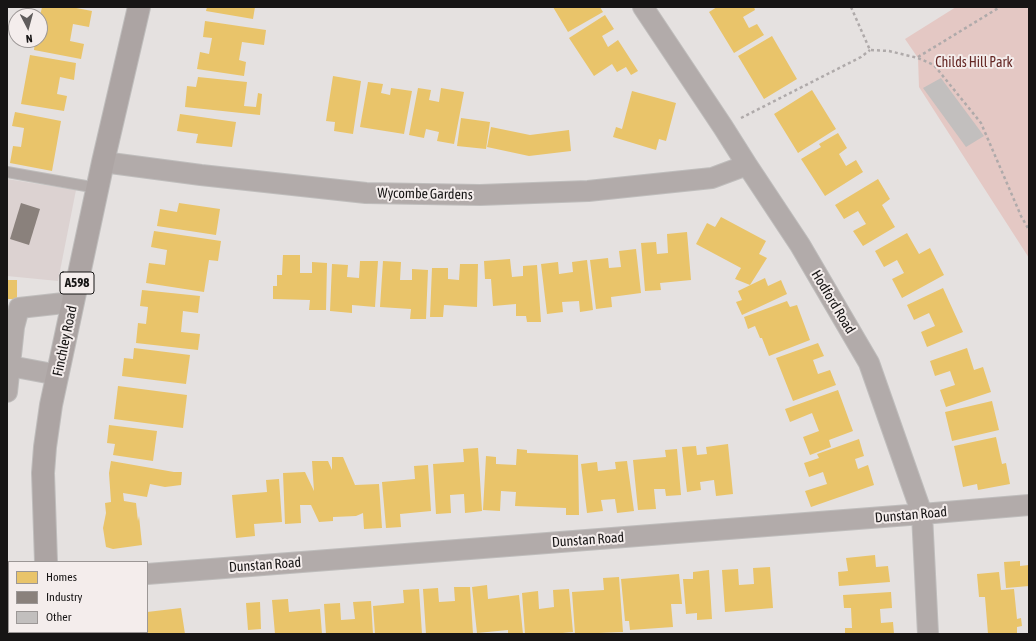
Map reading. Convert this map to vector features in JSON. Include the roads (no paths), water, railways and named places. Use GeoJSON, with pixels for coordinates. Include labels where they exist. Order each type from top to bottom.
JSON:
{"type":"FeatureCollection","features":[{"type":"Feature","properties":{"kind":"main road","name":"Finchley Road"},"geometry":{"type":"LineString","coordinates":[[46,561],[43,473],[47,433],[97,188],[139,7]]}},
{"type":"Feature","properties":{"kind":"street","name":"Hodford Road"},"geometry":{"type":"LineString","coordinates":[[643,7],[800,245],[869,363],[922,514],[928,634]]}},
{"type":"Feature","properties":{"kind":"street","name":"Wycombe Gardens"},"geometry":{"type":"LineString","coordinates":[[103,162],[201,175],[366,193],[480,194],[588,190],[712,178],[747,166]]}},
{"type":"Feature","properties":{"kind":"street"},"geometry":{"type":"LineString","coordinates":[[7,392],[14,327],[19,308],[73,302]]}},
{"type":"Feature","properties":{"kind":"street"},"geometry":{"type":"LineString","coordinates":[[10,366],[58,375]]}},
{"type":"Feature","properties":{"kind":"street","name":"Dunstan Road"},"geometry":{"type":"LineString","coordinates":[[148,574],[1029,505]]}},
{"type":"Feature","properties":{"kind":"lane"},"geometry":{"type":"LineString","coordinates":[[7,172],[97,188]]}},
{"type":"Feature","properties":{"kind":"park label","name":"Childs Hill Park"},"geometry":{"type":"Point","coordinates":[974,63]}}]}
